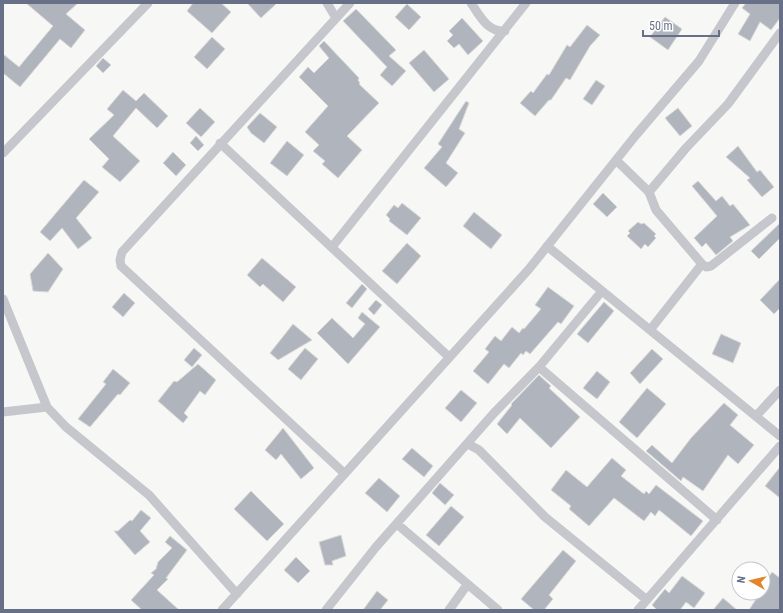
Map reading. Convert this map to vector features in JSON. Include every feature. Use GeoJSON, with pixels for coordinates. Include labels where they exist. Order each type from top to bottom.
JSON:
{"type":"FeatureCollection","features":[{"type":"Feature","properties":{"kind":"street"},"geometry":{"type":"LineString","coordinates":[[3,153],[148,3]]}},
{"type":"Feature","properties":{"kind":"street"},"geometry":{"type":"LineString","coordinates":[[327,3],[336,18]]}},
{"type":"Feature","properties":{"kind":"street"},"geometry":{"type":"LineString","coordinates":[[344,473],[121,266],[120,260],[122,252],[220,143],[350,3]]}},
{"type":"Feature","properties":{"kind":"street"},"geometry":{"type":"LineString","coordinates":[[471,3],[485,23],[492,29],[505,31]]}},
{"type":"Feature","properties":{"kind":"street"},"geometry":{"type":"LineString","coordinates":[[332,247],[526,3]]}},
{"type":"Feature","properties":{"kind":"street"},"geometry":{"type":"LineString","coordinates":[[222,610],[547,246],[616,160],[699,61],[735,3]]}},
{"type":"Feature","properties":{"kind":"street"},"geometry":{"type":"LineString","coordinates":[[649,192],[691,143],[728,104],[780,33]]}},
{"type":"Feature","properties":{"kind":"street"},"geometry":{"type":"LineString","coordinates":[[220,143],[449,357]]}},
{"type":"Feature","properties":{"kind":"street"},"geometry":{"type":"LineString","coordinates":[[616,160],[649,192],[656,210],[706,267],[711,266],[772,218]]}},
{"type":"Feature","properties":{"kind":"street"},"geometry":{"type":"LineString","coordinates":[[547,246],[780,436]]}},
{"type":"Feature","properties":{"kind":"street"},"geometry":{"type":"LineString","coordinates":[[650,330],[702,264]]}},
{"type":"Feature","properties":{"kind":"street"},"geometry":{"type":"LineString","coordinates":[[326,610],[376,547],[494,413],[539,367],[602,291]]}},
{"type":"Feature","properties":{"kind":"street"},"geometry":{"type":"LineString","coordinates":[[3,299],[47,407],[66,427],[149,495],[237,594]]}},
{"type":"Feature","properties":{"kind":"street"},"geometry":{"type":"LineString","coordinates":[[539,367],[717,520]]}},
{"type":"Feature","properties":{"kind":"street"},"geometry":{"type":"LineString","coordinates":[[756,416],[780,390]]}},
{"type":"Feature","properties":{"kind":"street"},"geometry":{"type":"LineString","coordinates":[[3,412],[47,407]]}},
{"type":"Feature","properties":{"kind":"street"},"geometry":{"type":"LineString","coordinates":[[468,444],[479,450],[545,517],[647,600]]}},
{"type":"Feature","properties":{"kind":"street"},"geometry":{"type":"LineString","coordinates":[[638,610],[780,446]]}},
{"type":"Feature","properties":{"kind":"street"},"geometry":{"type":"LineString","coordinates":[[397,524],[498,610]]}},
{"type":"Feature","properties":{"kind":"street"},"geometry":{"type":"LineString","coordinates":[[449,610],[467,585]]}},
{"type":"Feature","properties":{"kind":"building"},"geometry":{"type":"Polygon","coordinates":[[[26,3],[78,3],[66,14],[85,30],[71,48],[60,39],[20,87],[3,73],[3,54],[19,67],[53,26],[26,3]]]}},
{"type":"Feature","properties":{"kind":"building"},"geometry":{"type":"Polygon","coordinates":[[[193,3],[221,3],[231,12],[212,33],[187,11],[193,3]]]}},
{"type":"Feature","properties":{"kind":"building"},"geometry":{"type":"Polygon","coordinates":[[[247,3],[277,3],[261,18],[247,3]]]}},
{"type":"Feature","properties":{"kind":"building"},"geometry":{"type":"Polygon","coordinates":[[[746,3],[780,3],[780,18],[771,30],[760,22],[750,41],[738,34],[750,14],[742,8],[746,3]]]}},
{"type":"Feature","properties":{"kind":"building"},"geometry":{"type":"Polygon","coordinates":[[[407,4],[421,17],[409,30],[395,17],[407,4]]]}},
{"type":"Feature","properties":{"kind":"building"},"geometry":{"type":"Polygon","coordinates":[[[356,9],[396,50],[389,56],[406,71],[392,86],[380,75],[387,67],[343,21],[356,9]]]}},
{"type":"Feature","properties":{"kind":"building"},"geometry":{"type":"Polygon","coordinates":[[[665,17],[682,29],[668,50],[650,37],[665,17]]]}},
{"type":"Feature","properties":{"kind":"building"},"geometry":{"type":"Polygon","coordinates":[[[462,18],[483,41],[468,55],[459,44],[454,48],[447,41],[453,35],[449,31],[462,18]]]}},
{"type":"Feature","properties":{"kind":"building"},"geometry":{"type":"Polygon","coordinates":[[[587,25],[600,35],[590,46],[570,80],[566,78],[551,100],[549,100],[535,116],[520,103],[531,91],[533,93],[547,74],[549,75],[567,45],[570,47],[587,25]]]}},
{"type":"Feature","properties":{"kind":"building"},"geometry":{"type":"Polygon","coordinates":[[[212,37],[225,49],[207,69],[194,57],[212,37]]]}},
{"type":"Feature","properties":{"kind":"building"},"geometry":{"type":"Polygon","coordinates":[[[324,41],[359,78],[359,84],[379,103],[347,136],[362,150],[338,178],[322,164],[325,161],[313,151],[319,145],[305,132],[328,106],[299,77],[308,67],[314,73],[329,58],[319,46],[324,41]]]}},
{"type":"Feature","properties":{"kind":"building"},"geometry":{"type":"Polygon","coordinates":[[[424,50],[449,79],[434,92],[409,63],[424,50]]]}},
{"type":"Feature","properties":{"kind":"building"},"geometry":{"type":"Polygon","coordinates":[[[103,58],[111,65],[103,73],[96,66],[103,58]]]}},
{"type":"Feature","properties":{"kind":"building"},"geometry":{"type":"Polygon","coordinates":[[[596,80],[605,86],[592,105],[583,99],[596,80]]]}},
{"type":"Feature","properties":{"kind":"building"},"geometry":{"type":"Polygon","coordinates":[[[123,90],[136,101],[144,93],[168,116],[157,128],[136,108],[113,136],[140,161],[120,182],[102,167],[109,159],[89,139],[114,115],[107,109],[123,90]]]}},
{"type":"Feature","properties":{"kind":"building"},"geometry":{"type":"Polygon","coordinates":[[[466,101],[469,103],[459,129],[465,133],[446,163],[458,173],[446,187],[424,168],[442,147],[438,144],[466,101]]]}},
{"type":"Feature","properties":{"kind":"building"},"geometry":{"type":"Polygon","coordinates":[[[200,108],[215,122],[201,137],[186,123],[200,108]]]}},
{"type":"Feature","properties":{"kind":"building"},"geometry":{"type":"Polygon","coordinates":[[[678,108],[692,126],[680,136],[665,118],[678,108]]]}},
{"type":"Feature","properties":{"kind":"building"},"geometry":{"type":"Polygon","coordinates":[[[260,113],[277,127],[264,143],[251,133],[247,127],[260,113]]]}},
{"type":"Feature","properties":{"kind":"building"},"geometry":{"type":"Polygon","coordinates":[[[196,136],[204,145],[198,151],[190,143],[196,136]]]}},
{"type":"Feature","properties":{"kind":"building"},"geometry":{"type":"Polygon","coordinates":[[[287,141],[304,155],[287,176],[270,163],[287,141]]]}},
{"type":"Feature","properties":{"kind":"building"},"geometry":{"type":"Polygon","coordinates":[[[738,146],[757,172],[760,170],[774,187],[762,197],[747,180],[750,178],[726,157],[738,146]]]}},
{"type":"Feature","properties":{"kind":"building"},"geometry":{"type":"Polygon","coordinates":[[[173,152],[186,165],[176,176],[163,163],[173,152]]]}},
{"type":"Feature","properties":{"kind":"building"},"geometry":{"type":"Polygon","coordinates":[[[84,180],[99,192],[76,218],[92,238],[78,249],[62,228],[50,241],[40,232],[84,180]]]}},
{"type":"Feature","properties":{"kind":"building"},"geometry":{"type":"Polygon","coordinates":[[[698,181],[716,201],[722,196],[730,206],[733,204],[750,225],[730,237],[733,241],[716,255],[706,243],[702,247],[694,238],[717,216],[692,186],[698,181]]]}},
{"type":"Feature","properties":{"kind":"building"},"geometry":{"type":"Polygon","coordinates":[[[603,193],[617,207],[607,217],[593,204],[603,193]]]}},
{"type":"Feature","properties":{"kind":"building"},"geometry":{"type":"Polygon","coordinates":[[[402,203],[421,218],[407,235],[389,221],[390,219],[386,215],[394,205],[398,208],[402,203]]]}},
{"type":"Feature","properties":{"kind":"building"},"geometry":{"type":"Polygon","coordinates":[[[474,212],[502,235],[491,249],[463,226],[474,212]]]}},
{"type":"Feature","properties":{"kind":"building"},"geometry":{"type":"Polygon","coordinates":[[[638,222],[641,224],[644,223],[656,234],[654,236],[656,238],[648,247],[645,244],[641,249],[627,236],[630,233],[628,231],[638,222]]]}},
{"type":"Feature","properties":{"kind":"building"},"geometry":{"type":"Polygon","coordinates":[[[780,223],[780,238],[759,259],[751,251],[780,223]]]}},
{"type":"Feature","properties":{"kind":"building"},"geometry":{"type":"Polygon","coordinates":[[[407,243],[421,256],[397,284],[382,271],[407,243]]]}},
{"type":"Feature","properties":{"kind":"building"},"geometry":{"type":"Polygon","coordinates":[[[48,253],[63,269],[48,292],[33,291],[30,274],[48,253]]]}},
{"type":"Feature","properties":{"kind":"building"},"geometry":{"type":"Polygon","coordinates":[[[262,258],[296,287],[283,302],[263,284],[260,287],[247,275],[262,258]]]}},
{"type":"Feature","properties":{"kind":"building"},"geometry":{"type":"Polygon","coordinates":[[[780,279],[780,308],[774,314],[760,300],[780,279]]]}},
{"type":"Feature","properties":{"kind":"building"},"geometry":{"type":"Polygon","coordinates":[[[362,284],[367,289],[352,308],[346,303],[362,284]]]}},
{"type":"Feature","properties":{"kind":"building"},"geometry":{"type":"Polygon","coordinates":[[[548,287],[574,306],[561,324],[558,322],[530,354],[526,351],[523,355],[521,353],[509,368],[504,364],[488,384],[473,371],[489,352],[485,349],[495,336],[501,341],[512,327],[519,333],[523,328],[524,329],[541,309],[535,305],[548,287]]]}},
{"type":"Feature","properties":{"kind":"building"},"geometry":{"type":"Polygon","coordinates":[[[124,293],[135,303],[123,317],[112,307],[124,293]]]}},
{"type":"Feature","properties":{"kind":"building"},"geometry":{"type":"Polygon","coordinates":[[[376,300],[382,305],[374,315],[368,309],[376,300]]]}},
{"type":"Feature","properties":{"kind":"building"},"geometry":{"type":"Polygon","coordinates":[[[604,302],[614,311],[588,343],[577,334],[604,302]]]}},
{"type":"Feature","properties":{"kind":"building"},"geometry":{"type":"Polygon","coordinates":[[[362,312],[380,327],[348,364],[317,333],[332,318],[353,338],[365,324],[358,318],[362,312]]]}},
{"type":"Feature","properties":{"kind":"building"},"geometry":{"type":"Polygon","coordinates":[[[293,324],[312,340],[278,360],[270,353],[293,324]]]}},
{"type":"Feature","properties":{"kind":"building"},"geometry":{"type":"Polygon","coordinates":[[[721,334],[741,343],[733,363],[712,354],[721,334]]]}},
{"type":"Feature","properties":{"kind":"building"},"geometry":{"type":"Polygon","coordinates":[[[194,348],[202,355],[192,367],[184,360],[194,348]]]}},
{"type":"Feature","properties":{"kind":"building"},"geometry":{"type":"Polygon","coordinates":[[[305,348],[318,359],[301,380],[288,369],[305,348]]]}},
{"type":"Feature","properties":{"kind":"building"},"geometry":{"type":"Polygon","coordinates":[[[652,349],[663,359],[640,384],[630,373],[652,349]]]}},
{"type":"Feature","properties":{"kind":"building"},"geometry":{"type":"Polygon","coordinates":[[[198,364],[216,380],[205,395],[200,391],[184,413],[188,417],[183,423],[158,401],[174,381],[177,382],[198,364]]]}},
{"type":"Feature","properties":{"kind":"building"},"geometry":{"type":"Polygon","coordinates":[[[113,369],[130,383],[120,395],[118,394],[90,427],[78,419],[106,384],[103,382],[113,369]]]}},
{"type":"Feature","properties":{"kind":"building"},"geometry":{"type":"Polygon","coordinates":[[[597,371],[610,382],[597,399],[583,388],[597,371]]]}},
{"type":"Feature","properties":{"kind":"building"},"geometry":{"type":"Polygon","coordinates":[[[539,375],[551,386],[549,388],[580,417],[551,448],[520,418],[507,434],[497,424],[512,405],[511,404],[539,375]]]}},
{"type":"Feature","properties":{"kind":"building"},"geometry":{"type":"Polygon","coordinates":[[[647,388],[666,404],[637,438],[619,422],[647,388]]]}},
{"type":"Feature","properties":{"kind":"building"},"geometry":{"type":"Polygon","coordinates":[[[461,390],[477,403],[461,422],[445,408],[461,390]]]}},
{"type":"Feature","properties":{"kind":"building"},"geometry":{"type":"Polygon","coordinates":[[[724,403],[738,415],[730,425],[754,445],[738,464],[728,455],[703,491],[683,477],[681,481],[646,451],[652,445],[672,463],[691,438],[724,403]]]}},
{"type":"Feature","properties":{"kind":"building"},"geometry":{"type":"Polygon","coordinates":[[[283,428],[314,468],[301,479],[281,454],[276,460],[265,450],[283,428]]]}},
{"type":"Feature","properties":{"kind":"building"},"geometry":{"type":"Polygon","coordinates":[[[412,448],[433,466],[424,477],[402,459],[412,448]]]}},
{"type":"Feature","properties":{"kind":"building"},"geometry":{"type":"Polygon","coordinates":[[[612,458],[626,470],[621,476],[644,494],[646,491],[649,494],[656,485],[703,521],[691,536],[659,510],[655,516],[651,512],[644,521],[614,498],[589,526],[569,509],[571,506],[551,490],[566,470],[587,487],[612,458]]]}},
{"type":"Feature","properties":{"kind":"building"},"geometry":{"type":"Polygon","coordinates":[[[780,467],[780,498],[765,486],[780,467]]]}},
{"type":"Feature","properties":{"kind":"building"},"geometry":{"type":"Polygon","coordinates":[[[379,478],[400,496],[387,512],[365,493],[379,478]]]}},
{"type":"Feature","properties":{"kind":"building"},"geometry":{"type":"Polygon","coordinates":[[[440,483],[454,495],[445,505],[432,493],[440,483]]]}},
{"type":"Feature","properties":{"kind":"building"},"geometry":{"type":"Polygon","coordinates":[[[251,491],[284,524],[267,541],[234,509],[251,491]]]}},
{"type":"Feature","properties":{"kind":"building"},"geometry":{"type":"Polygon","coordinates":[[[451,506],[464,517],[439,546],[426,535],[451,506]]]}},
{"type":"Feature","properties":{"kind":"building"},"geometry":{"type":"Polygon","coordinates":[[[141,510],[151,518],[140,531],[150,542],[135,555],[114,531],[118,531],[130,520],[132,521],[141,510]]]}},
{"type":"Feature","properties":{"kind":"building"},"geometry":{"type":"Polygon","coordinates":[[[341,535],[346,556],[332,561],[333,565],[325,565],[319,542],[341,535]]]}},
{"type":"Feature","properties":{"kind":"building"},"geometry":{"type":"Polygon","coordinates":[[[170,536],[187,550],[166,578],[168,579],[157,590],[179,610],[142,610],[131,600],[154,575],[151,573],[156,569],[158,562],[172,548],[165,542],[170,536]]]}},
{"type":"Feature","properties":{"kind":"building"},"geometry":{"type":"Polygon","coordinates":[[[563,550],[576,561],[549,595],[553,599],[544,610],[534,610],[521,599],[563,550]]]}},
{"type":"Feature","properties":{"kind":"building"},"geometry":{"type":"Polygon","coordinates":[[[296,557],[310,571],[298,583],[284,570],[296,557]]]}},
{"type":"Feature","properties":{"kind":"building"},"geometry":{"type":"Polygon","coordinates":[[[772,572],[780,578],[780,610],[749,610],[755,601],[771,601],[772,572]]]}},
{"type":"Feature","properties":{"kind":"building"},"geometry":{"type":"Polygon","coordinates":[[[682,576],[705,593],[694,608],[686,602],[680,610],[657,610],[652,605],[665,589],[669,593],[682,576]]]}},
{"type":"Feature","properties":{"kind":"building"},"geometry":{"type":"Polygon","coordinates":[[[377,591],[388,600],[380,610],[363,610],[377,591]]]}},
{"type":"Feature","properties":{"kind":"building"},"geometry":{"type":"Polygon","coordinates":[[[723,598],[737,610],[713,610],[723,598]]]}}]}
